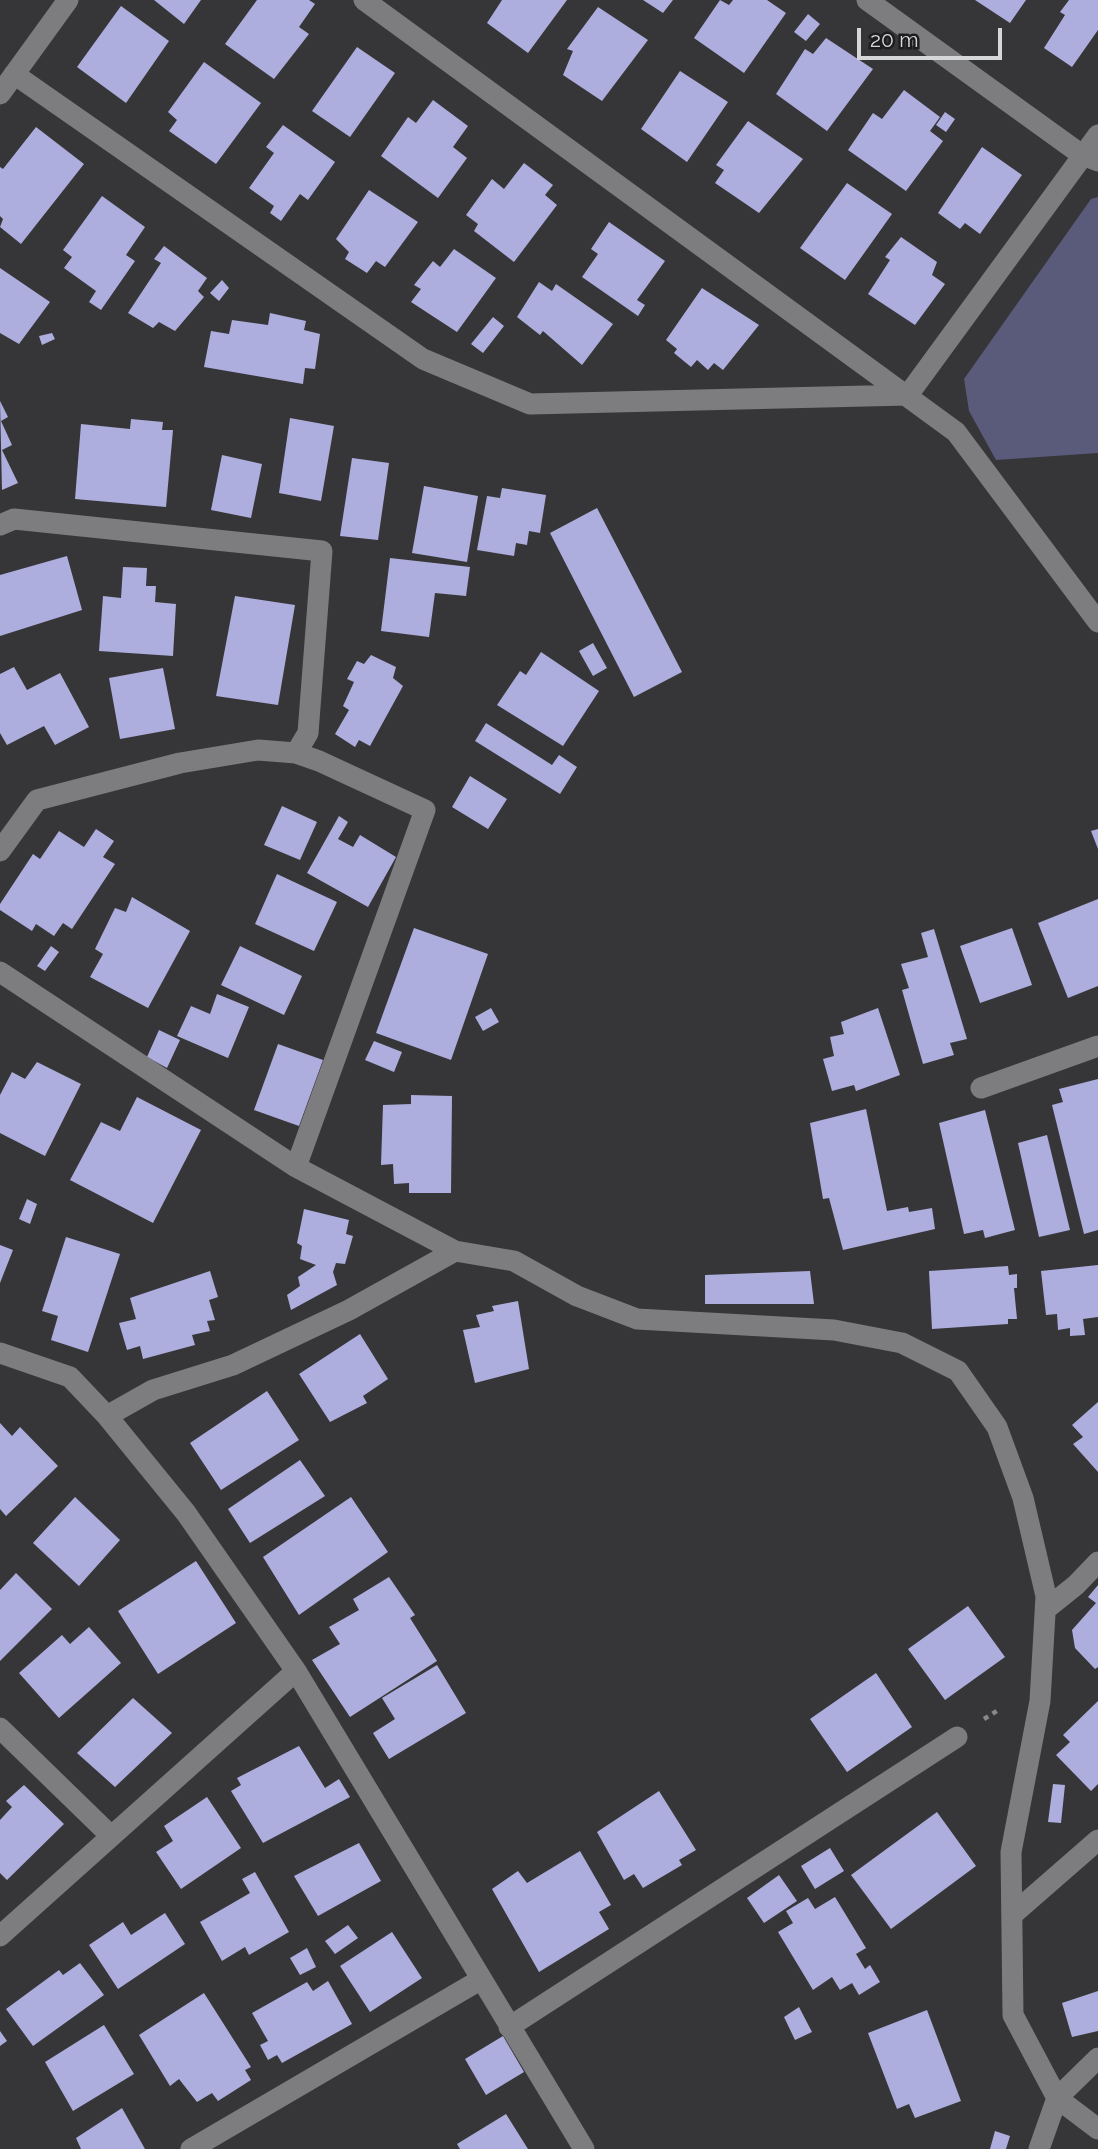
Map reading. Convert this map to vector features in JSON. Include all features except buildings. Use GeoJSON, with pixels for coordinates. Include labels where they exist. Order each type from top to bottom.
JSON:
{"type":"FeatureCollection","features":[{"type":"Feature","properties":{"kind":"street"},"geometry":{"type":"LineString","coordinates":[[0,94],[68,0]]}},
{"type":"Feature","properties":{"kind":"street"},"geometry":{"type":"LineString","coordinates":[[364,0],[956,432],[1098,622]]}},
{"type":"Feature","properties":{"kind":"street"},"geometry":{"type":"LineString","coordinates":[[867,0],[1090,158]]}},
{"type":"Feature","properties":{"kind":"street"},"geometry":{"type":"LineString","coordinates":[[15,74],[423,359],[530,404],[908,395]]}},
{"type":"Feature","properties":{"kind":"street"},"geometry":{"type":"LineString","coordinates":[[908,395],[1090,158],[1098,135]]}},
{"type":"Feature","properties":{"kind":"street"},"geometry":{"type":"LineString","coordinates":[[0,526],[14,519],[323,551],[308,733],[296,753]]}},
{"type":"Feature","properties":{"kind":"street"},"geometry":{"type":"LineString","coordinates":[[0,851],[37,800],[180,763],[258,751],[296,753],[425,810],[296,1167]]}},
{"type":"Feature","properties":{"kind":"street"},"geometry":{"type":"LineString","coordinates":[[0,972],[296,1167],[455,1251],[514,1261],[577,1296],[637,1319],[834,1330],[902,1343],[958,1371],[996,1427],[1023,1497],[1046,1596],[1040,1701],[1011,1852],[1013,2015],[1058,2098],[1098,2129]]}},
{"type":"Feature","properties":{"kind":"street"},"geometry":{"type":"LineString","coordinates":[[981,1088],[1098,1046]]}},
{"type":"Feature","properties":{"kind":"street"},"geometry":{"type":"LineString","coordinates":[[107,1416],[153,1390],[233,1365],[349,1310],[455,1251]]}},
{"type":"Feature","properties":{"kind":"street"},"geometry":{"type":"LineString","coordinates":[[0,1353],[70,1377],[107,1416],[186,1513],[296,1671],[584,2149]]}},
{"type":"Feature","properties":{"kind":"street"},"geometry":{"type":"LineString","coordinates":[[1046,1609],[1076,1585],[1098,1562]]}},
{"type":"Feature","properties":{"kind":"street"},"geometry":{"type":"LineString","coordinates":[[0,1936],[296,1671]]}},
{"type":"Feature","properties":{"kind":"street"},"geometry":{"type":"LineString","coordinates":[[0,1728],[111,1836]]}},
{"type":"Feature","properties":{"kind":"street"},"geometry":{"type":"LineString","coordinates":[[509,2027],[957,1737]]}},
{"type":"Feature","properties":{"kind":"street"},"geometry":{"type":"LineString","coordinates":[[1012,1915],[1098,1840]]}},
{"type":"Feature","properties":{"kind":"street"},"geometry":{"type":"LineString","coordinates":[[191,2149],[480,1980]]}},
{"type":"Feature","properties":{"kind":"street"},"geometry":{"type":"LineString","coordinates":[[1039,2149],[1058,2098],[1098,2058]]}},
{"type":"Feature","properties":{"kind":"shaded area"},"geometry":{"type":"Polygon","coordinates":[[[1098,197],[1098,453],[996,460],[969,411],[964,379],[1091,199],[1098,197]]]}}]}
